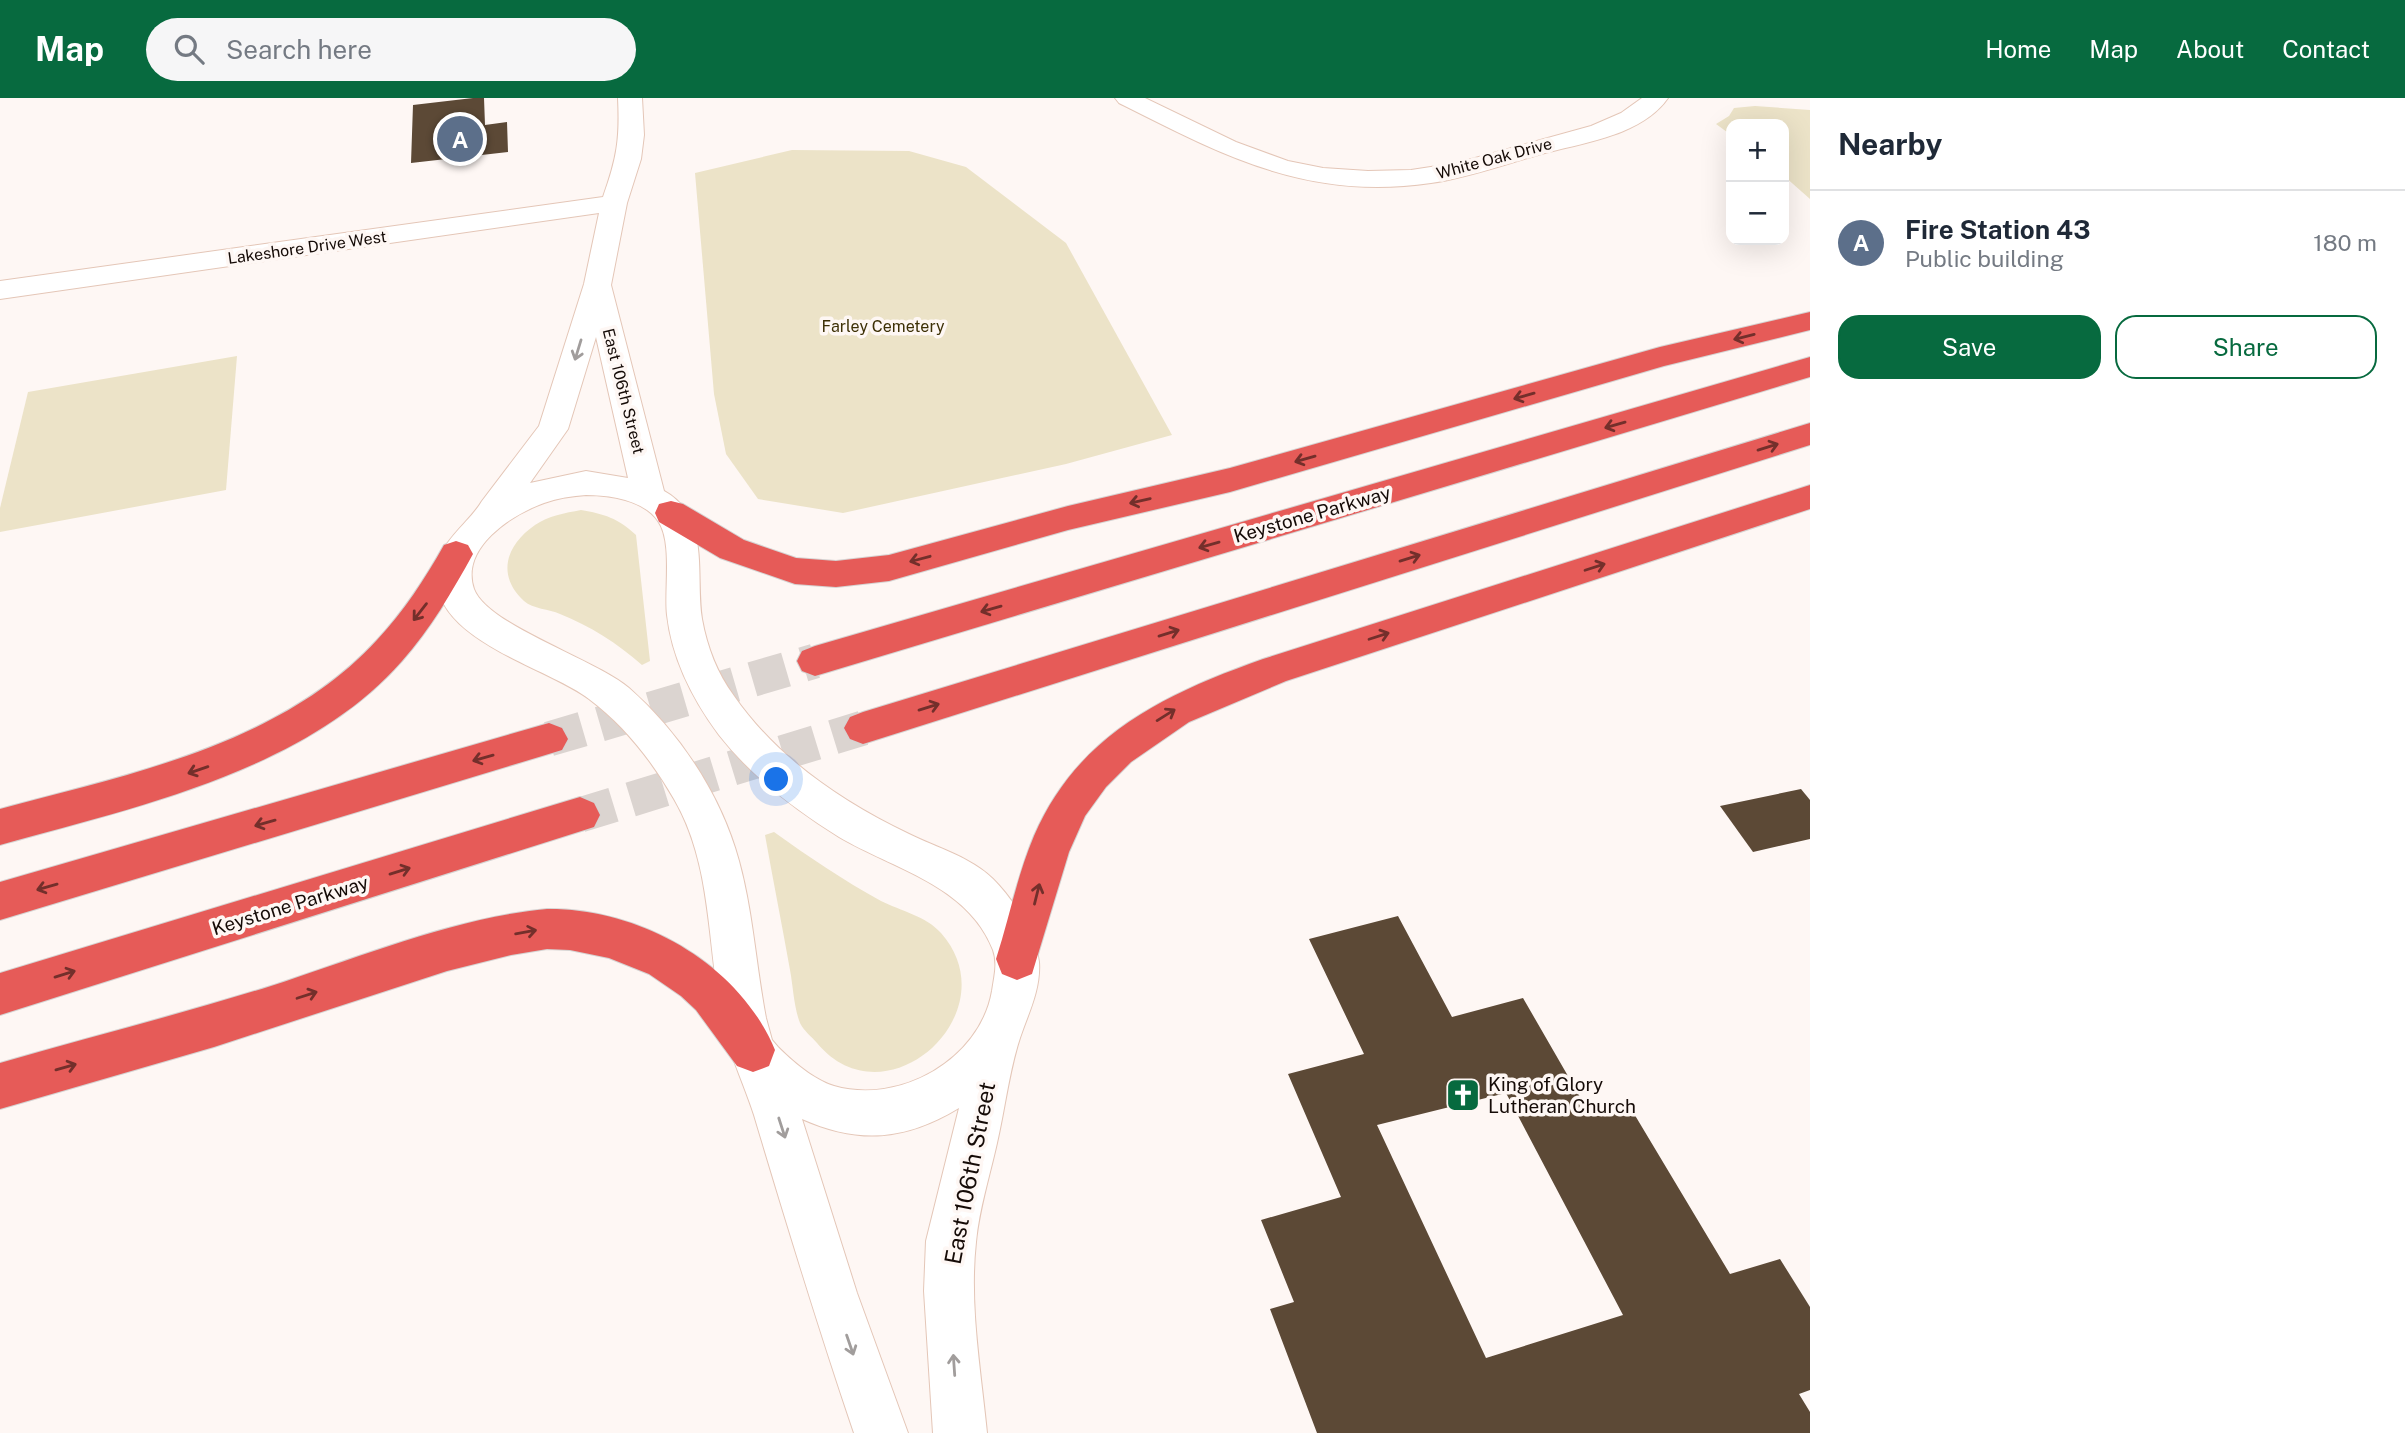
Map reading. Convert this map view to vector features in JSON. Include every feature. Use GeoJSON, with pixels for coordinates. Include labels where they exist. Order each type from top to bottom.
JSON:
{"type":"FeatureCollection","features":[{"type":"Feature","properties":{"kind":"highway"},"geometry":{"type":"LineString","coordinates":[[660,505],[732,549],[771,564],[795,570],[836,574],[879,569],[1068,518],[1230,480],[1660,357],[1810,321]]}},
{"type":"Feature","properties":{"kind":"highway","name":"Keystone Parkway"},"geometry":{"type":"LineString","coordinates":[[815,661],[1810,366]]}},
{"type":"Feature","properties":{"kind":"highway"},"geometry":{"type":"LineString","coordinates":[[863,727],[1810,434]]}},
{"type":"Feature","properties":{"kind":"highway"},"geometry":{"type":"LineString","coordinates":[[1017,959],[1030,922],[1043,869],[1064,817],[1111,758],[1166,715],[1222,688],[1276,669],[1810,497]]}},
{"type":"Feature","properties":{"kind":"highway"},"geometry":{"type":"LineString","coordinates":[[0,827],[192,772],[234,757],[300,722],[341,694],[374,666],[429,601],[456,554]]}},
{"type":"Feature","properties":{"kind":"highway"},"geometry":{"type":"LineString","coordinates":[[0,901],[549,739]]}},
{"type":"Feature","properties":{"kind":"highway","name":"Keystone Parkway"},"geometry":{"type":"LineString","coordinates":[[0,994],[580,815]]}},
{"type":"Feature","properties":{"kind":"highway"},"geometry":{"type":"LineString","coordinates":[[0,1086],[243,1016],[401,964],[537,930],[566,929],[585,932],[634,944],[665,959],[712,995],[757,1057]]}},
{"type":"Feature","properties":{"kind":"street","name":"East 106th Street"},"geometry":{"type":"LineString","coordinates":[[485,522],[553,429],[598,284],[602,251],[629,159],[632,135],[630,98]]}},
{"type":"Feature","properties":{"kind":"street","name":"White Oak Drive"},"geometry":{"type":"LineString","coordinates":[[1127,98],[1220,144],[1265,162],[1319,175],[1387,178],[1432,175],[1608,128],[1638,115],[1656,98]]}},
{"type":"Feature","properties":{"kind":"street","name":"Lakeshore Drive West"},"geometry":{"type":"LineString","coordinates":[[0,290],[614,203]]}},
{"type":"Feature","properties":{"kind":"street","name":"East 106th Street"},"geometry":{"type":"LineString","coordinates":[[598,284],[660,505],[684,559],[683,603],[692,651],[707,684],[732,721],[772,766],[812,798],[890,844],[975,889],[1002,926],[1017,959]]}},
{"type":"Feature","properties":{"kind":"street"},"geometry":{"type":"LineString","coordinates":[[660,505],[620,486],[603,483],[555,486],[511,502],[485,522],[456,554],[454,583],[469,612],[485,626],[582,676],[620,702],[641,723],[686,783],[708,824],[721,860],[741,1004],[832,1293],[881,1433]]}},
{"type":"Feature","properties":{"kind":"street"},"geometry":{"type":"LineString","coordinates":[[757,1057],[800,1094],[834,1112],[869,1115],[901,1109],[931,1097],[963,1079],[998,1039],[1013,1000],[1017,959]]}},
{"type":"Feature","properties":{"kind":"street","name":"East 106th Street"},"geometry":{"type":"LineString","coordinates":[[960,1433],[949,1291],[951,1241],[998,1039]]}},
{"type":"Feature","properties":{"kind":"green space"},"geometry":{"type":"Polygon","coordinates":[[[1755,106],[1810,110],[1810,199],[1789,180],[1789,119],[1726,119],[1726,131],[1716,124],[1729,116],[1734,108],[1755,106]]]}},
{"type":"Feature","properties":{"kind":"green space","name":"Farley Cemetery"},"geometry":{"type":"Polygon","coordinates":[[[792,150],[909,151],[966,167],[1066,243],[1172,435],[1066,464],[843,513],[758,499],[726,454],[714,394],[695,173],[792,150]]]}},
{"type":"Feature","properties":{"kind":"green space"},"geometry":{"type":"Polygon","coordinates":[[[237,356],[226,490],[0,532],[0,508],[28,392],[237,356]]]}},
{"type":"Feature","properties":{"kind":"green space"},"geometry":{"type":"Polygon","coordinates":[[[581,510],[610,518],[636,535],[650,661],[642,665],[593,630],[560,614],[528,604],[515,591],[510,581],[508,561],[511,551],[525,533],[545,519],[581,510]]]}},
{"type":"Feature","properties":{"kind":"green space"},"geometry":{"type":"Polygon","coordinates":[[[774,832],[867,893],[928,922],[941,933],[959,964],[961,995],[951,1024],[931,1049],[905,1066],[875,1072],[845,1065],[817,1043],[801,1026],[765,835],[774,832]]]}},
{"type":"Feature","properties":{"kind":"building"},"geometry":{"type":"Polygon","coordinates":[[[484,98],[485,125],[507,122],[508,152],[411,163],[413,105],[484,98]]]}},
{"type":"Feature","properties":{"kind":"building"},"geometry":{"type":"Polygon","coordinates":[[[1801,789],[1810,800],[1810,839],[1753,852],[1720,806],[1801,789]]]}},
{"type":"Feature","properties":{"kind":"building"},"geometry":{"type":"Polygon","coordinates":[[[1398,916],[1452,1017],[1523,998],[1587,1109],[1630,1107],[1730,1274],[1780,1259],[1810,1307],[1810,1390],[1799,1394],[1810,1412],[1810,1433],[1317,1433],[1270,1309],[1294,1302],[1261,1220],[1341,1197],[1288,1074],[1364,1054],[1309,939],[1398,916]],[[1506,1093],[1377,1125],[1486,1358],[1623,1315],[1506,1093]]]}},
{"type":"Feature","properties":{"kind":"tunnel"},"geometry":{"type":"LineString","coordinates":[[549,739],[815,661]]}},
{"type":"Feature","properties":{"kind":"tunnel"},"geometry":{"type":"LineString","coordinates":[[580,815],[863,728]]}},
{"type":"Feature","properties":{"kind":"place","name":"Fire Station 43"},"geometry":{"type":"Point","coordinates":[460,139]}},
{"type":"Feature","properties":{"kind":"place","name":"King of Glory Lutheran Church"},"geometry":{"type":"Point","coordinates":[1463,1095]}}]}
